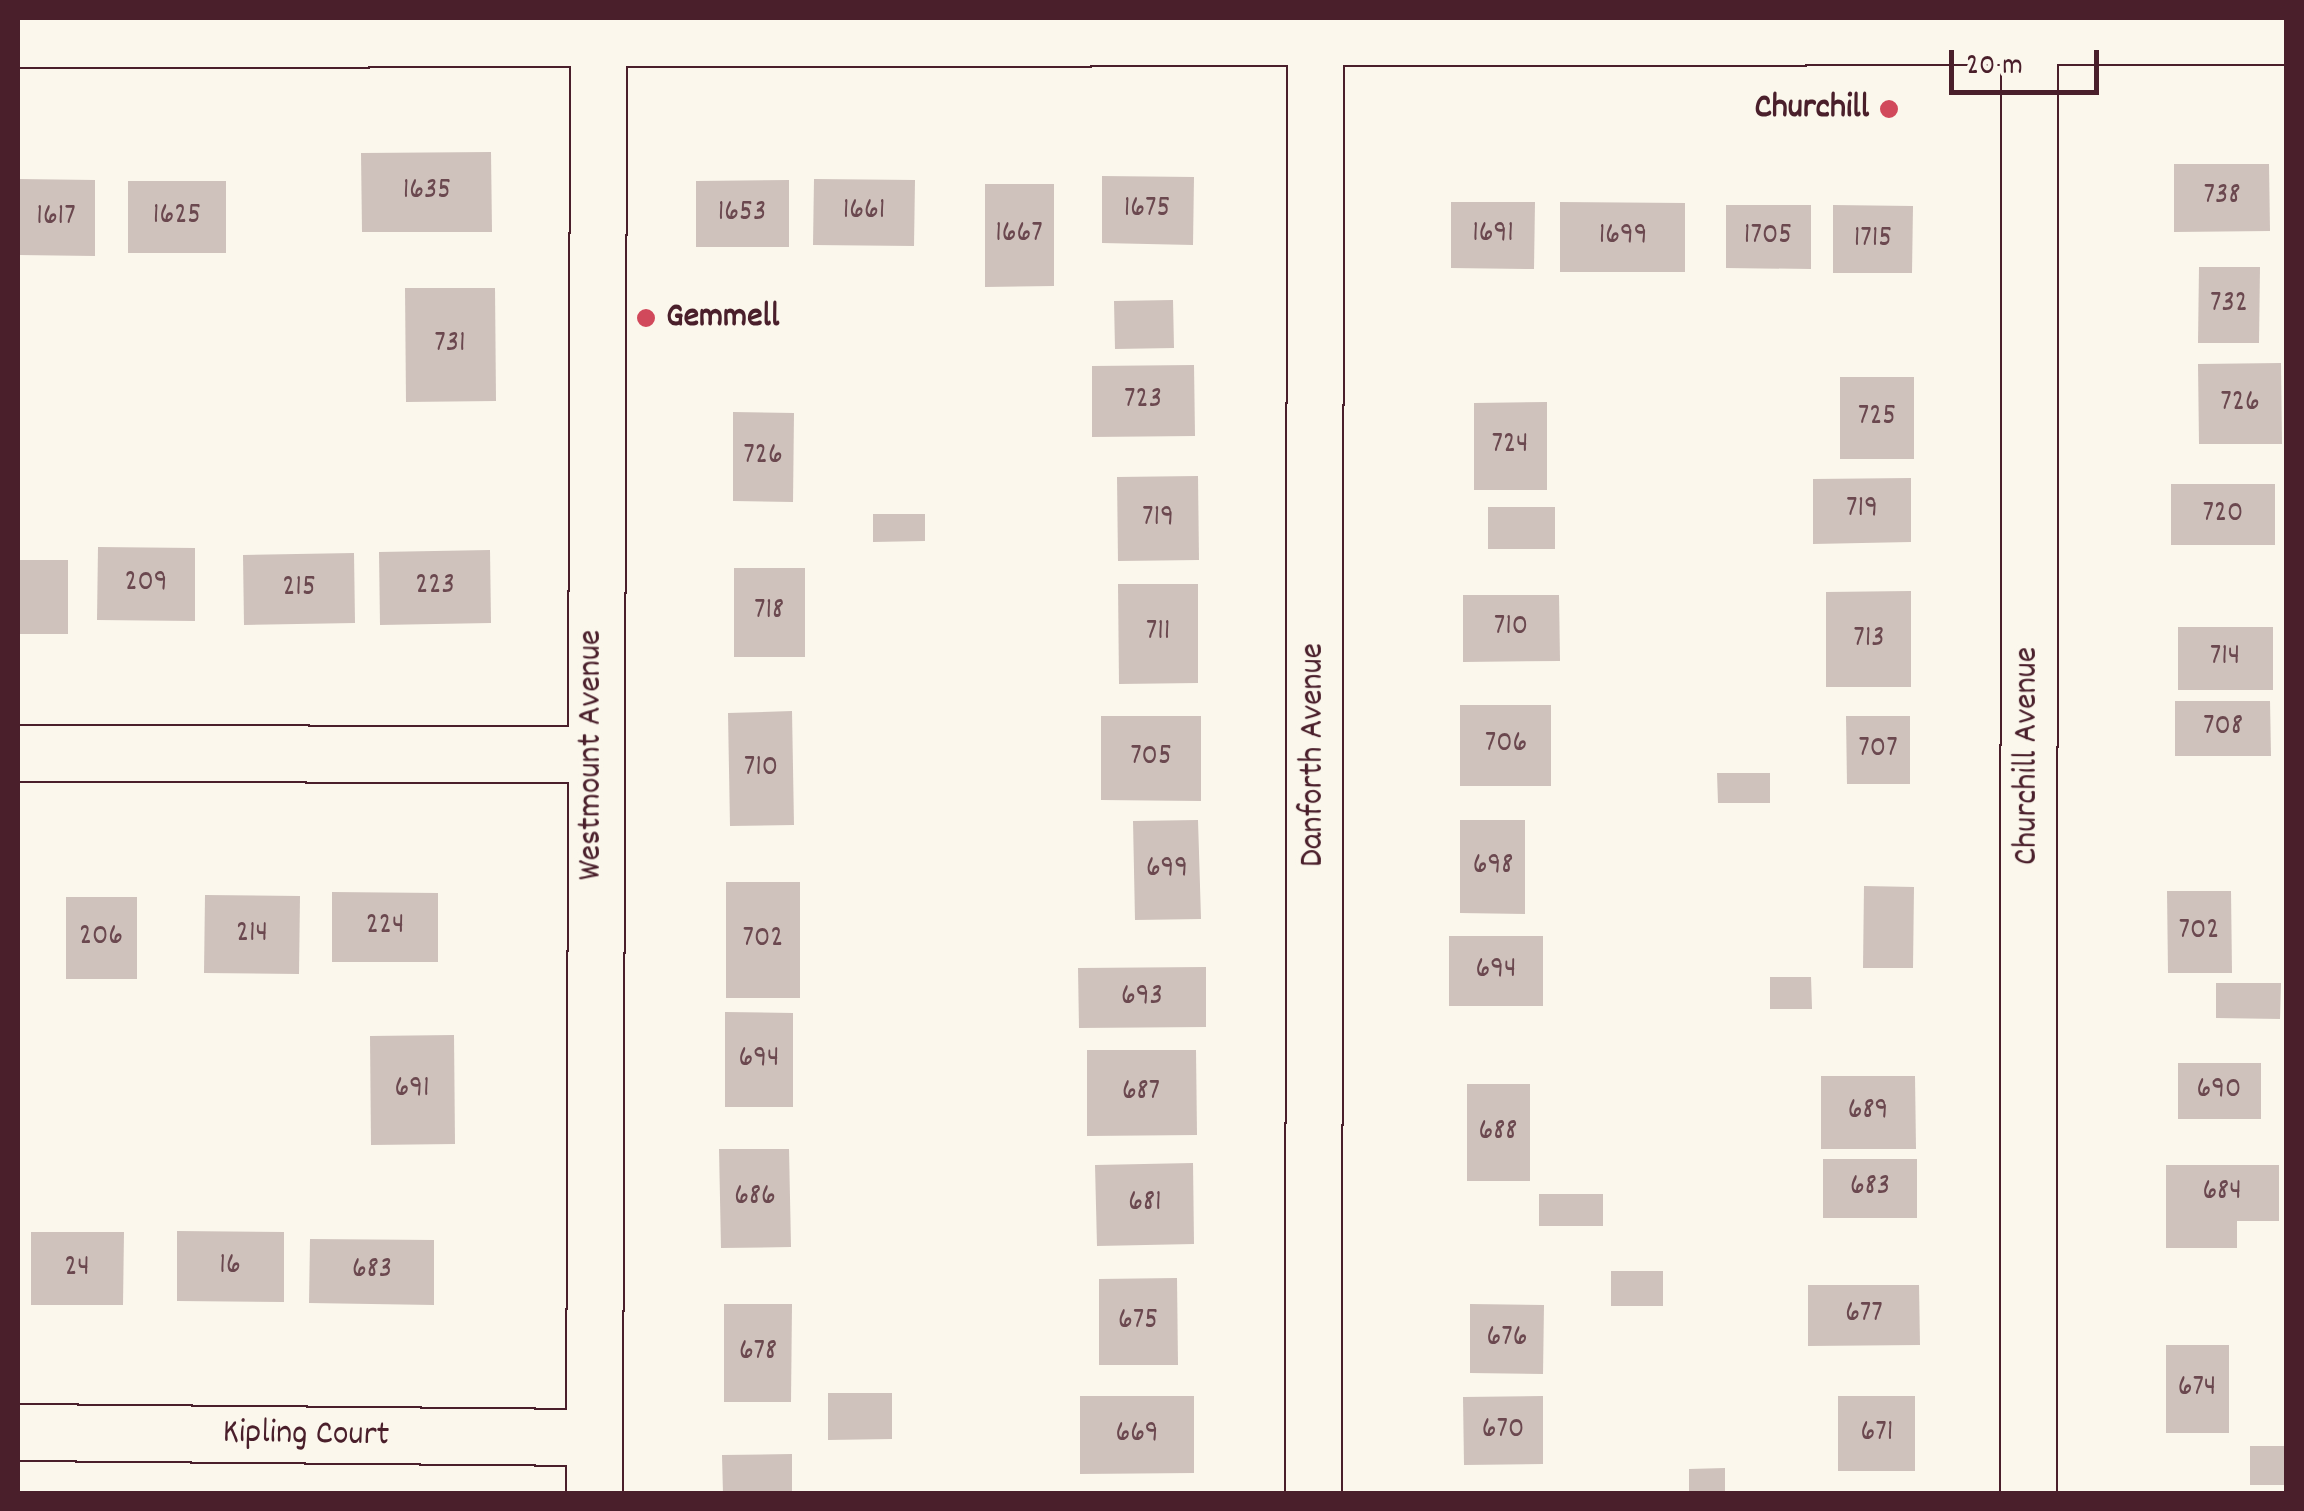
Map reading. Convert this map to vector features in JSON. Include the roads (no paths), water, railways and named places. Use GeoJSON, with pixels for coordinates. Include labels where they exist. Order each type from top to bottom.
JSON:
{"type":"FeatureCollection","features":[{"type":"Feature","properties":{"kind":"street"},"geometry":{"type":"LineString","coordinates":[[18,39],[598,27],[1315,26],[2029,26],[2286,36]]}},
{"type":"Feature","properties":{"kind":"street","name":"Danforth Avenue"},"geometry":{"type":"LineString","coordinates":[[1314,1494],[1315,26]]}},
{"type":"Feature","properties":{"kind":"street","name":"Churchill Avenue"},"geometry":{"type":"LineString","coordinates":[[2028,1494],[2029,26]]}},
{"type":"Feature","properties":{"kind":"street","name":"Westmount Avenue"},"geometry":{"type":"LineString","coordinates":[[594,1494],[591,754],[598,27]]}},
{"type":"Feature","properties":{"kind":"street"},"geometry":{"type":"LineString","coordinates":[[18,753],[591,754]]}},
{"type":"Feature","properties":{"kind":"street","name":"Kipling Court"},"geometry":{"type":"LineString","coordinates":[[18,1432],[594,1437]]}},
{"type":"Feature","properties":{"kind":"place","name":"Churchill"},"geometry":{"type":"Point","coordinates":[1889,109]}},
{"type":"Feature","properties":{"kind":"place","name":"Gemmell"},"geometry":{"type":"Point","coordinates":[646,318]}}]}
